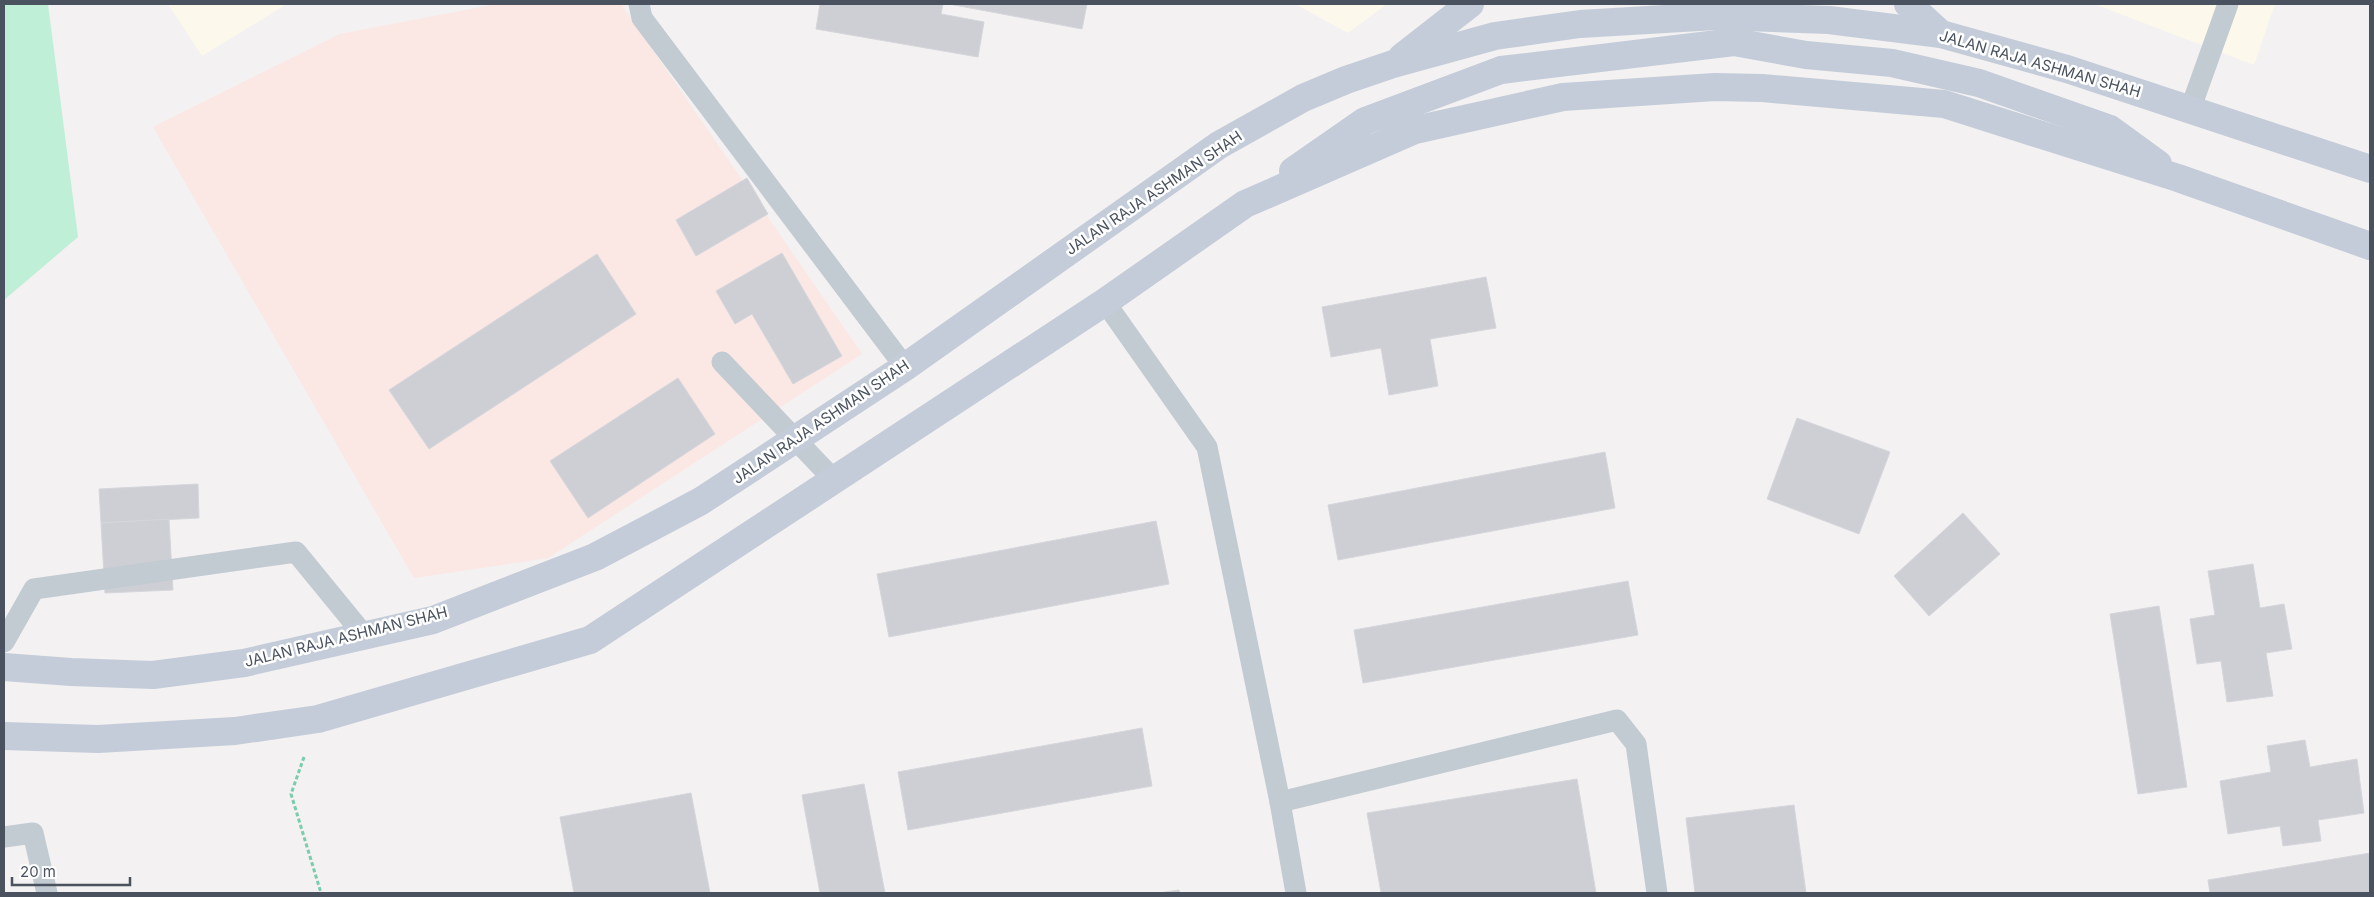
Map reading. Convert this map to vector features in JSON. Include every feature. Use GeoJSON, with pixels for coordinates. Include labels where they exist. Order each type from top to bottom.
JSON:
{"type":"FeatureCollection","features":[{"type":"Feature","properties":{"kind":"main road"},"geometry":{"type":"LineString","coordinates":[[1393,64],[1470,4]]}},
{"type":"Feature","properties":{"kind":"main road"},"geometry":{"type":"LineString","coordinates":[[1908,4],[1941,34]]}},
{"type":"Feature","properties":{"kind":"main road","name":"JALAN RAJA ASHMAN SHAH"},"geometry":{"type":"LineString","coordinates":[[4,667],[152,675],[244,663],[433,620],[595,557],[701,501],[905,367],[1219,145],[1303,98],[1346,80],[1393,64],[1495,36],[1580,24],[1716,16],[1829,20],[1941,34],[2067,69],[2370,169]]}},
{"type":"Feature","properties":{"kind":"main road"},"geometry":{"type":"LineString","coordinates":[[1716,16],[1734,42]]}},
{"type":"Feature","properties":{"kind":"main road"},"geometry":{"type":"LineString","coordinates":[[1734,42],[1755,16]]}},
{"type":"Feature","properties":{"kind":"main road"},"geometry":{"type":"LineString","coordinates":[[4,736],[108,738],[235,731],[318,718],[590,640],[1105,302],[1365,121],[1502,70],[1734,42],[1806,54],[1892,63],[1979,83],[2110,129],[2178,178]]}},
{"type":"Feature","properties":{"kind":"main road"},"geometry":{"type":"LineString","coordinates":[[1245,204],[1416,130],[1563,97],[1715,87],[1762,88],[1944,104],[2178,178],[2370,246]]}},
{"type":"Feature","properties":{"kind":"lane"},"geometry":{"type":"LineString","coordinates":[[639,4],[642,18],[905,367]]}},
{"type":"Feature","properties":{"kind":"lane"},"geometry":{"type":"LineString","coordinates":[[2190,110],[2228,4]]}},
{"type":"Feature","properties":{"kind":"lane"},"geometry":{"type":"LineString","coordinates":[[1105,302],[1207,446],[1280,802],[1296,893]]}},
{"type":"Feature","properties":{"kind":"lane"},"geometry":{"type":"LineString","coordinates":[[722,362],[834,480]]}},
{"type":"Feature","properties":{"kind":"lane"},"geometry":{"type":"LineString","coordinates":[[4,642],[34,589],[296,552],[364,636]]}},
{"type":"Feature","properties":{"kind":"lane"},"geometry":{"type":"LineString","coordinates":[[1280,802],[1617,720],[1636,744],[1657,893]]}},
{"type":"Feature","properties":{"kind":"lane"},"geometry":{"type":"LineString","coordinates":[[4,837],[33,833],[47,893]]}},
{"type":"Feature","properties":{"kind":"path"},"geometry":{"type":"LineString","coordinates":[[318,718],[291,794],[321,893]]}},
{"type":"Feature","properties":{"kind":"shaded area"},"geometry":{"type":"Polygon","coordinates":[[[168,4],[287,4],[202,56],[168,4]]]}},
{"type":"Feature","properties":{"kind":"shaded area"},"geometry":{"type":"Polygon","coordinates":[[[497,4],[621,4],[862,354],[548,558],[414,578],[153,127],[340,34],[497,4]]]}},
{"type":"Feature","properties":{"kind":"shaded area"},"geometry":{"type":"Polygon","coordinates":[[[1295,4],[1387,4],[1348,33],[1295,4]]]}},
{"type":"Feature","properties":{"kind":"shaded area"},"geometry":{"type":"Polygon","coordinates":[[[2094,4],[2275,4],[2254,65],[2094,4]]]}},
{"type":"Feature","properties":{"kind":"green space"},"geometry":{"type":"Polygon","coordinates":[[[4,4],[48,4],[78,237],[4,300],[4,4]]]}},
{"type":"Feature","properties":{"kind":"building"},"geometry":{"type":"Polygon","coordinates":[[[820,4],[943,4],[941,14],[984,22],[978,57],[816,29],[820,4]]]}},
{"type":"Feature","properties":{"kind":"building"},"geometry":{"type":"Polygon","coordinates":[[[949,4],[1087,4],[1082,29],[949,4]]]}},
{"type":"Feature","properties":{"kind":"building"},"geometry":{"type":"Polygon","coordinates":[[[747,178],[768,214],[696,256],[676,220],[747,178]]]}},
{"type":"Feature","properties":{"kind":"building"},"geometry":{"type":"Polygon","coordinates":[[[782,253],[842,356],[793,384],[752,314],[735,324],[716,291],[782,253]]]}},
{"type":"Feature","properties":{"kind":"building"},"geometry":{"type":"Polygon","coordinates":[[[597,254],[636,314],[429,449],[389,390],[597,254]]]}},
{"type":"Feature","properties":{"kind":"building"},"geometry":{"type":"Polygon","coordinates":[[[1486,277],[1496,328],[1430,339],[1438,386],[1389,395],[1381,348],[1331,357],[1322,307],[1486,277]]]}},
{"type":"Feature","properties":{"kind":"building"},"geometry":{"type":"Polygon","coordinates":[[[678,378],[715,434],[588,518],[550,461],[678,378]]]}},
{"type":"Feature","properties":{"kind":"building"},"geometry":{"type":"Polygon","coordinates":[[[1797,418],[1890,452],[1859,534],[1767,499],[1797,418]]]}},
{"type":"Feature","properties":{"kind":"building"},"geometry":{"type":"Polygon","coordinates":[[[1605,452],[1615,508],[1338,560],[1328,505],[1605,452]]]}},
{"type":"Feature","properties":{"kind":"building"},"geometry":{"type":"Polygon","coordinates":[[[198,484],[199,518],[101,523],[99,489],[198,484]]]}},
{"type":"Feature","properties":{"kind":"building"},"geometry":{"type":"Polygon","coordinates":[[[1963,513],[2000,554],[1929,616],[1894,576],[1963,513]]]}},
{"type":"Feature","properties":{"kind":"building"},"geometry":{"type":"Polygon","coordinates":[[[169,519],[173,590],[105,593],[101,523],[169,519]]]}},
{"type":"Feature","properties":{"kind":"building"},"geometry":{"type":"Polygon","coordinates":[[[1156,521],[1169,584],[889,637],[877,574],[1156,521]]]}},
{"type":"Feature","properties":{"kind":"building"},"geometry":{"type":"Polygon","coordinates":[[[2253,564],[2260,608],[2284,604],[2292,649],[2266,653],[2273,696],[2227,702],[2221,661],[2197,664],[2190,619],[2215,615],[2208,571],[2253,564]]]}},
{"type":"Feature","properties":{"kind":"building"},"geometry":{"type":"Polygon","coordinates":[[[1628,581],[1638,635],[1363,683],[1354,630],[1628,581]]]}},
{"type":"Feature","properties":{"kind":"building"},"geometry":{"type":"Polygon","coordinates":[[[2159,606],[2187,787],[2138,794],[2110,614],[2159,606]]]}},
{"type":"Feature","properties":{"kind":"building"},"geometry":{"type":"Polygon","coordinates":[[[1142,728],[1152,786],[908,830],[898,772],[1142,728]]]}},
{"type":"Feature","properties":{"kind":"building"},"geometry":{"type":"Polygon","coordinates":[[[2305,740],[2310,767],[2357,759],[2364,813],[2318,820],[2321,841],[2283,846],[2280,826],[2228,834],[2220,781],[2271,772],[2267,746],[2305,740]]]}},
{"type":"Feature","properties":{"kind":"building"},"geometry":{"type":"Polygon","coordinates":[[[1577,779],[1596,893],[1381,893],[1367,813],[1577,779]]]}},
{"type":"Feature","properties":{"kind":"building"},"geometry":{"type":"Polygon","coordinates":[[[864,784],[885,893],[820,893],[802,795],[864,784]]]}},
{"type":"Feature","properties":{"kind":"building"},"geometry":{"type":"Polygon","coordinates":[[[691,793],[710,893],[574,893],[560,817],[691,793]]]}},
{"type":"Feature","properties":{"kind":"building"},"geometry":{"type":"Polygon","coordinates":[[[1794,805],[1806,893],[1695,893],[1686,818],[1794,805]]]}},
{"type":"Feature","properties":{"kind":"building"},"geometry":{"type":"Polygon","coordinates":[[[2370,853],[2370,893],[2210,893],[2208,880],[2370,853]]]}},
{"type":"Feature","properties":{"kind":"building"},"geometry":{"type":"Polygon","coordinates":[[[1179,890],[1180,893],[1159,893],[1179,890]]]}}]}
